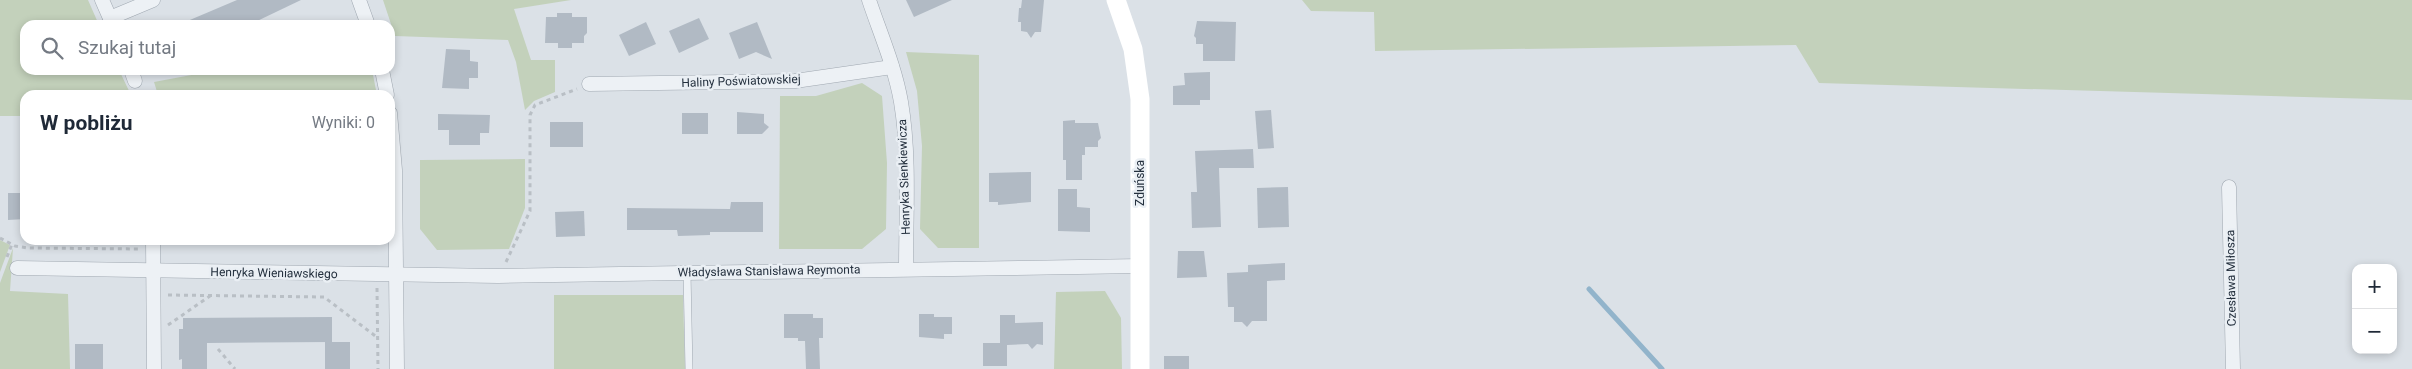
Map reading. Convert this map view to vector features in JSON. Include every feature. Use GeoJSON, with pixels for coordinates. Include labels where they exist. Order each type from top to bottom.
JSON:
{"type":"FeatureCollection","features":[{"type":"Feature","properties":{"kind":"street"},"geometry":{"type":"LineString","coordinates":[[102,0],[111,20]]}},
{"type":"Feature","properties":{"kind":"street"},"geometry":{"type":"LineString","coordinates":[[113,20],[152,0]]}},
{"type":"Feature","properties":{"kind":"street"},"geometry":{"type":"LineString","coordinates":[[359,0],[366,20]]}},
{"type":"Feature","properties":{"kind":"street","name":"Henryka Sienkiewicza"},"geometry":{"type":"LineString","coordinates":[[869,0],[892,66],[901,102],[906,158],[906,269]]}},
{"type":"Feature","properties":{"kind":"street","name":"Zduńska"},"geometry":{"type":"LineString","coordinates":[[1116,0],[1133,49],[1140,99],[1140,369]]}},
{"type":"Feature","properties":{"kind":"street","name":"Haliny Poświatowskiej"},"geometry":{"type":"LineString","coordinates":[[589,84],[795,81],[892,66]]}},
{"type":"Feature","properties":{"kind":"street"},"geometry":{"type":"LineString","coordinates":[[383,75],[386,90]]}},
{"type":"Feature","properties":{"kind":"street","name":"Czesława Miłosza"},"geometry":{"type":"LineString","coordinates":[[2229,187],[2233,369]]}},
{"type":"Feature","properties":{"kind":"street"},"geometry":{"type":"LineString","coordinates":[[395,223],[397,369]]}},
{"type":"Feature","properties":{"kind":"street"},"geometry":{"type":"LineString","coordinates":[[153,245],[154,369]]}},
{"type":"Feature","properties":{"kind":"street","name":"Władysława Stanisława Reymonta"},"geometry":{"type":"LineString","coordinates":[[396,276],[1141,266]]}},
{"type":"Feature","properties":{"kind":"street","name":"Henryka Wieniawskiego"},"geometry":{"type":"LineString","coordinates":[[17,268],[396,276]]}},
{"type":"Feature","properties":{"kind":"lane"},"geometry":{"type":"LineString","coordinates":[[687,273],[689,369]]}},
{"type":"Feature","properties":{"kind":"path"},"geometry":{"type":"LineString","coordinates":[[498,276],[514,249],[530,211],[530,115],[535,105],[589,84]]}},
{"type":"Feature","properties":{"kind":"path"},"geometry":{"type":"LineString","coordinates":[[0,238],[15,246],[28,248],[153,245]]}},
{"type":"Feature","properties":{"kind":"path"},"geometry":{"type":"LineString","coordinates":[[377,275],[378,369]]}},
{"type":"Feature","properties":{"kind":"path"},"geometry":{"type":"LineString","coordinates":[[153,295],[324,297],[378,338]]}},
{"type":"Feature","properties":{"kind":"path"},"geometry":{"type":"LineString","coordinates":[[153,336],[210,295]]}},
{"type":"Feature","properties":{"kind":"path"},"geometry":{"type":"LineString","coordinates":[[218,349],[235,369]]}},
{"type":"Feature","properties":{"kind":"green space"},"geometry":{"type":"Polygon","coordinates":[[[0,0],[88,0],[97,20],[20,20],[20,75],[121,75],[129,90],[20,90],[20,116],[0,116],[0,0]]]}},
{"type":"Feature","properties":{"kind":"green space"},"geometry":{"type":"Polygon","coordinates":[[[383,0],[571,0],[514,9],[531,60],[555,60],[555,92],[534,101],[525,110],[516,62],[508,40],[395,36],[395,20],[390,20],[383,0]]]}},
{"type":"Feature","properties":{"kind":"green space"},"geometry":{"type":"Polygon","coordinates":[[[1302,0],[2412,0],[2412,100],[1819,83],[1796,45],[1375,51],[1374,12],[1311,11],[1302,0]]]}},
{"type":"Feature","properties":{"kind":"green space"},"geometry":{"type":"Polygon","coordinates":[[[906,52],[979,55],[979,248],[938,248],[920,229],[922,146],[917,91],[906,52]]]}},
{"type":"Feature","properties":{"kind":"green space"},"geometry":{"type":"Polygon","coordinates":[[[191,75],[373,75],[376,90],[156,90],[154,82],[191,75]]]}},
{"type":"Feature","properties":{"kind":"green space"},"geometry":{"type":"Polygon","coordinates":[[[862,83],[882,96],[887,163],[886,229],[862,249],[779,249],[780,96],[816,96],[862,83]]]}},
{"type":"Feature","properties":{"kind":"green space"},"geometry":{"type":"Polygon","coordinates":[[[525,159],[525,208],[509,249],[437,250],[420,229],[420,160],[525,159]]]}},
{"type":"Feature","properties":{"kind":"green space"},"geometry":{"type":"Polygon","coordinates":[[[0,240],[10,245],[0,272],[0,240]]]}},
{"type":"Feature","properties":{"kind":"green space"},"geometry":{"type":"Polygon","coordinates":[[[13,248],[10,291],[68,294],[70,369],[0,369],[0,283],[13,248]]]}},
{"type":"Feature","properties":{"kind":"green space"},"geometry":{"type":"Polygon","coordinates":[[[1105,291],[1121,318],[1122,369],[1054,369],[1056,292],[1105,291]]]}},
{"type":"Feature","properties":{"kind":"green space"},"geometry":{"type":"Polygon","coordinates":[[[554,295],[683,295],[685,369],[554,369],[554,295]]]}},
{"type":"Feature","properties":{"kind":"building"},"geometry":{"type":"Polygon","coordinates":[[[237,0],[301,0],[259,20],[190,20],[237,0]]]}},
{"type":"Feature","properties":{"kind":"building"},"geometry":{"type":"Polygon","coordinates":[[[906,0],[952,0],[914,17],[906,0]]]}},
{"type":"Feature","properties":{"kind":"building"},"geometry":{"type":"Polygon","coordinates":[[[1022,0],[1044,0],[1041,32],[1035,32],[1031,38],[1027,32],[1021,31],[1021,22],[1018,22],[1019,8],[1021,8],[1022,0]]]}},
{"type":"Feature","properties":{"kind":"building"},"geometry":{"type":"Polygon","coordinates":[[[557,13],[572,13],[572,17],[587,17],[587,33],[584,36],[584,43],[572,43],[572,48],[558,48],[558,43],[545,43],[546,17],[557,17],[557,13]]]}},
{"type":"Feature","properties":{"kind":"building"},"geometry":{"type":"Polygon","coordinates":[[[699,18],[709,39],[679,53],[669,31],[699,18]]]}},
{"type":"Feature","properties":{"kind":"building"},"geometry":{"type":"Polygon","coordinates":[[[1197,21],[1236,22],[1235,61],[1203,61],[1203,44],[1196,44],[1194,36],[1197,21]]]}},
{"type":"Feature","properties":{"kind":"building"},"geometry":{"type":"Polygon","coordinates":[[[646,22],[656,44],[629,56],[619,35],[646,22]]]}},
{"type":"Feature","properties":{"kind":"building"},"geometry":{"type":"Polygon","coordinates":[[[757,22],[772,59],[756,52],[739,59],[729,33],[757,22]]]}},
{"type":"Feature","properties":{"kind":"building"},"geometry":{"type":"Polygon","coordinates":[[[446,49],[470,50],[470,61],[478,62],[478,78],[469,78],[469,89],[442,88],[446,49]]]}},
{"type":"Feature","properties":{"kind":"building"},"geometry":{"type":"Polygon","coordinates":[[[1210,72],[1210,100],[1200,100],[1200,105],[1173,105],[1173,86],[1185,85],[1184,73],[1210,72]]]}},
{"type":"Feature","properties":{"kind":"building"},"geometry":{"type":"Polygon","coordinates":[[[1271,110],[1274,148],[1258,149],[1255,111],[1271,110]]]}},
{"type":"Feature","properties":{"kind":"building"},"geometry":{"type":"Polygon","coordinates":[[[737,112],[764,114],[764,123],[769,127],[762,134],[737,134],[737,112]]]}},
{"type":"Feature","properties":{"kind":"building"},"geometry":{"type":"Polygon","coordinates":[[[682,113],[708,113],[708,134],[682,134],[682,113]]]}},
{"type":"Feature","properties":{"kind":"building"},"geometry":{"type":"Polygon","coordinates":[[[438,114],[490,115],[489,133],[480,133],[480,145],[449,145],[449,130],[438,130],[438,114]]]}},
{"type":"Feature","properties":{"kind":"building"},"geometry":{"type":"Polygon","coordinates":[[[1075,120],[1075,123],[1098,123],[1101,138],[1098,141],[1098,147],[1085,147],[1085,155],[1082,155],[1082,180],[1066,180],[1066,160],[1063,160],[1063,121],[1075,120]]]}},
{"type":"Feature","properties":{"kind":"building"},"geometry":{"type":"Polygon","coordinates":[[[550,122],[583,122],[583,147],[550,147],[550,122]]]}},
{"type":"Feature","properties":{"kind":"building"},"geometry":{"type":"Polygon","coordinates":[[[1253,149],[1254,168],[1219,168],[1221,227],[1192,228],[1191,192],[1197,192],[1195,151],[1253,149]]]}},
{"type":"Feature","properties":{"kind":"building"},"geometry":{"type":"Polygon","coordinates":[[[1031,172],[1031,202],[998,205],[998,202],[989,202],[989,173],[1031,172]]]}},
{"type":"Feature","properties":{"kind":"building"},"geometry":{"type":"Polygon","coordinates":[[[1288,187],[1289,227],[1258,228],[1257,188],[1288,187]]]}},
{"type":"Feature","properties":{"kind":"building"},"geometry":{"type":"Polygon","coordinates":[[[1058,189],[1077,189],[1077,207],[1090,208],[1090,232],[1058,231],[1058,189]]]}},
{"type":"Feature","properties":{"kind":"building"},"geometry":{"type":"Polygon","coordinates":[[[8,193],[20,193],[20,219],[8,220],[8,193]]]}},
{"type":"Feature","properties":{"kind":"building"},"geometry":{"type":"Polygon","coordinates":[[[731,202],[763,202],[763,232],[710,232],[710,235],[678,236],[677,230],[627,230],[627,208],[730,209],[731,202]]]}},
{"type":"Feature","properties":{"kind":"building"},"geometry":{"type":"Polygon","coordinates":[[[584,211],[585,236],[556,237],[555,212],[584,211]]]}},
{"type":"Feature","properties":{"kind":"building"},"geometry":{"type":"Polygon","coordinates":[[[1178,251],[1204,251],[1207,277],[1177,278],[1178,251]]]}},
{"type":"Feature","properties":{"kind":"building"},"geometry":{"type":"Polygon","coordinates":[[[1285,263],[1285,280],[1267,281],[1267,321],[1252,321],[1247,327],[1242,322],[1234,322],[1234,307],[1228,307],[1227,273],[1248,272],[1248,265],[1285,263]]]}},
{"type":"Feature","properties":{"kind":"building"},"geometry":{"type":"Polygon","coordinates":[[[784,314],[813,314],[813,318],[823,318],[823,338],[819,338],[820,369],[806,369],[805,341],[798,341],[798,338],[784,338],[784,314]]]}},
{"type":"Feature","properties":{"kind":"building"},"geometry":{"type":"Polygon","coordinates":[[[919,314],[934,314],[934,317],[952,317],[952,334],[944,334],[944,339],[919,337],[919,314]]]}},
{"type":"Feature","properties":{"kind":"building"},"geometry":{"type":"Polygon","coordinates":[[[1000,315],[1015,315],[1015,323],[1043,322],[1043,345],[1037,344],[1032,349],[1028,344],[1007,345],[1007,366],[983,366],[983,343],[1000,343],[1000,315]]]}},
{"type":"Feature","properties":{"kind":"building"},"geometry":{"type":"Polygon","coordinates":[[[332,317],[332,342],[207,343],[207,369],[182,369],[182,359],[179,360],[179,329],[183,329],[183,318],[332,317]]]}},
{"type":"Feature","properties":{"kind":"building"},"geometry":{"type":"Polygon","coordinates":[[[325,342],[350,342],[350,369],[325,369],[325,342]]]}},
{"type":"Feature","properties":{"kind":"building"},"geometry":{"type":"Polygon","coordinates":[[[75,344],[103,344],[103,369],[75,369],[75,344]]]}},
{"type":"Feature","properties":{"kind":"building"},"geometry":{"type":"Polygon","coordinates":[[[1164,356],[1189,356],[1189,369],[1164,369],[1164,356]]]}},
{"type":"Feature","properties":{"kind":"waterway"},"geometry":{"type":"LineString","coordinates":[[1589,289],[1662,369]]}}]}
